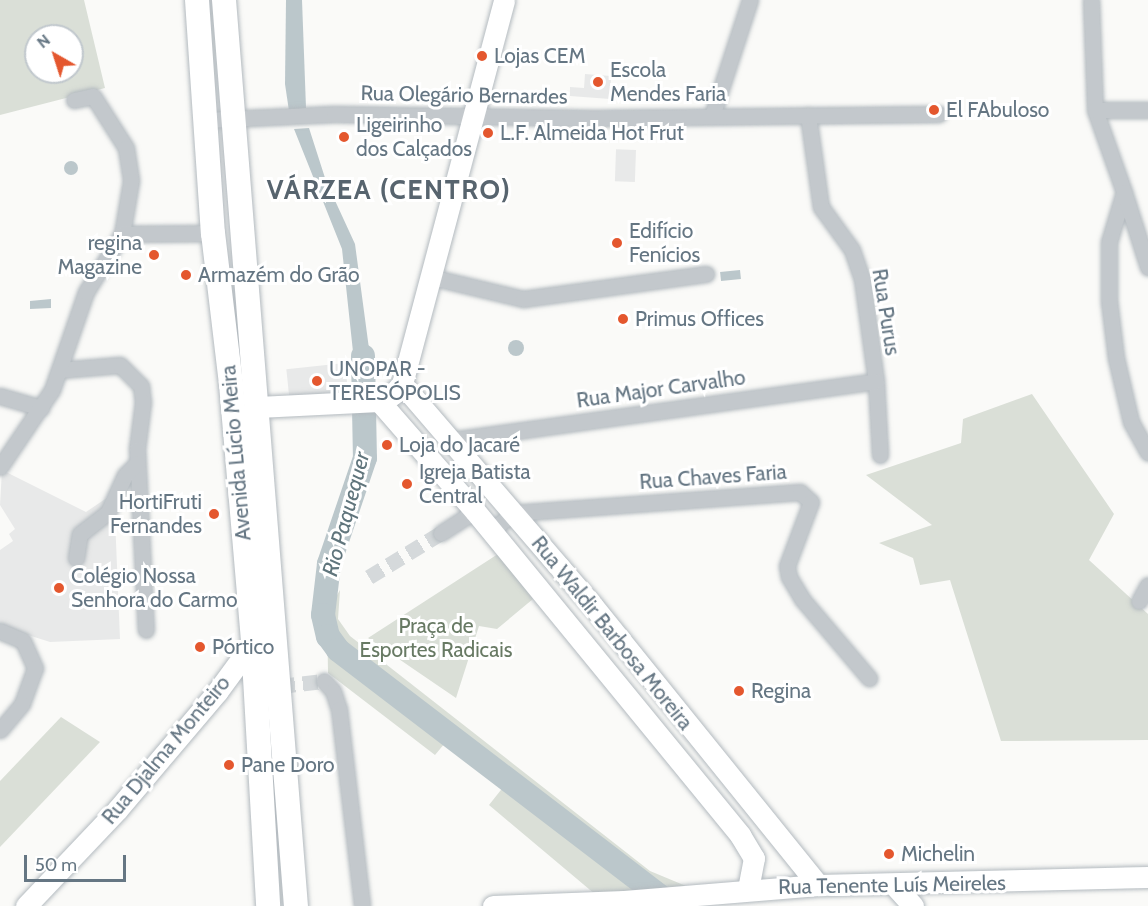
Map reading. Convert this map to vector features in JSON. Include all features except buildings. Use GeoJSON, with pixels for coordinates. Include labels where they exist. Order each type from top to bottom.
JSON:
{"type":"FeatureCollection","features":[{"type":"Feature","properties":{"kind":"main road","name":"Avenida Lúcio Meira"},"geometry":{"type":"LineString","coordinates":[[197,0],[213,233],[231,384],[253,643],[268,906]]}},
{"type":"Feature","properties":{"kind":"main road","name":"Avenida Lúcio Meira"},"geometry":{"type":"LineString","coordinates":[[224,0],[296,906]]}},
{"type":"Feature","properties":{"kind":"main road"},"geometry":{"type":"LineString","coordinates":[[258,407],[375,401],[392,395],[402,384],[504,0]]}},
{"type":"Feature","properties":{"kind":"main road","name":"Rua Waldir Barbosa Moreira"},"geometry":{"type":"LineString","coordinates":[[402,384],[593,606],[818,885]]}},
{"type":"Feature","properties":{"kind":"main road","name":"Rua Waldir Barbosa Moreira"},"geometry":{"type":"LineString","coordinates":[[375,401],[401,422],[749,849],[754,870],[748,890]]}},
{"type":"Feature","properties":{"kind":"main road"},"geometry":{"type":"LineString","coordinates":[[401,422],[422,405]]}},
{"type":"Feature","properties":{"kind":"main road"},"geometry":{"type":"LineString","coordinates":[[568,627],[593,606]]}},
{"type":"Feature","properties":{"kind":"main road","name":"Rua Djalma Monteiro"},"geometry":{"type":"LineString","coordinates":[[30,904],[187,729],[253,643]]}},
{"type":"Feature","properties":{"kind":"main road","name":"Rua Tenente Luís Meireles"},"geometry":{"type":"LineString","coordinates":[[493,906],[624,901],[818,885],[906,900],[1148,877]]}},
{"type":"Feature","properties":{"kind":"street"},"geometry":{"type":"LineString","coordinates":[[712,116],[750,0]]}},
{"type":"Feature","properties":{"kind":"street"},"geometry":{"type":"LineString","coordinates":[[1091,0],[1095,110],[1148,267]]}},
{"type":"Feature","properties":{"kind":"street"},"geometry":{"type":"LineString","coordinates":[[0,467],[41,408],[60,370],[86,292],[122,234],[127,221],[131,181],[126,148],[93,96],[74,100]]}},
{"type":"Feature","properties":{"kind":"street"},"geometry":{"type":"LineString","coordinates":[[1095,110],[1148,110]]}},
{"type":"Feature","properties":{"kind":"street","name":"Rua Olegário Bernardes"},"geometry":{"type":"LineString","coordinates":[[205,120],[334,114],[712,116],[939,114]]}},
{"type":"Feature","properties":{"kind":"street","name":"Rua Purus"},"geometry":{"type":"LineString","coordinates":[[808,115],[821,207],[852,250],[862,279],[876,381],[880,455]]}},
{"type":"Feature","properties":{"kind":"street"},"geometry":{"type":"LineString","coordinates":[[1124,192],[1109,242],[1109,301],[1123,394],[1131,422],[1148,453]]}},
{"type":"Feature","properties":{"kind":"street"},"geometry":{"type":"LineString","coordinates":[[122,234],[213,233]]}},
{"type":"Feature","properties":{"kind":"street"},"geometry":{"type":"LineString","coordinates":[[431,277],[523,299],[706,274]]}},
{"type":"Feature","properties":{"kind":"street"},"geometry":{"type":"LineString","coordinates":[[60,370],[74,371],[113,363],[135,376],[143,395],[137,463],[146,630]]}},
{"type":"Feature","properties":{"kind":"street","name":"Rua Major Carvalho"},"geometry":{"type":"LineString","coordinates":[[452,440],[876,381]]}},
{"type":"Feature","properties":{"kind":"street"},"geometry":{"type":"LineString","coordinates":[[0,396],[41,408]]}},
{"type":"Feature","properties":{"kind":"street"},"geometry":{"type":"LineString","coordinates":[[375,401],[401,398],[422,405]]}},
{"type":"Feature","properties":{"kind":"street"},"geometry":{"type":"LineString","coordinates":[[76,558],[80,534],[108,512],[125,475],[137,463]]}},
{"type":"Feature","properties":{"kind":"street","name":"Rua Chaves Faria"},"geometry":{"type":"LineString","coordinates":[[513,513],[755,494],[805,494],[811,502],[787,566],[789,577],[802,599],[869,678]]}},
{"type":"Feature","properties":{"kind":"street"},"geometry":{"type":"LineString","coordinates":[[441,533],[475,511]]}},
{"type":"Feature","properties":{"kind":"street"},"geometry":{"type":"LineString","coordinates":[[490,531],[513,513]]}},
{"type":"Feature","properties":{"kind":"street"},"geometry":{"type":"LineString","coordinates":[[1139,601],[1148,585]]}},
{"type":"Feature","properties":{"kind":"street"},"geometry":{"type":"LineString","coordinates":[[0,631],[23,641],[35,668],[22,704],[0,730]]}},
{"type":"Feature","properties":{"kind":"street"},"geometry":{"type":"LineString","coordinates":[[324,681],[333,691],[339,709],[362,906]]}},
{"type":"Feature","properties":{"kind":"shaded area"},"geometry":{"type":"Polygon","coordinates":[[[286,0],[302,0],[306,108],[289,111],[285,84],[286,0]]]}},
{"type":"Feature","properties":{"kind":"shaded area","name":"Escola Mendes Faria"},"geometry":{"type":"Polygon","coordinates":[[[585,74],[611,76],[610,99],[570,96],[570,87],[584,88],[585,74]]]}},
{"type":"Feature","properties":{"kind":"shaded area"},"geometry":{"type":"Polygon","coordinates":[[[309,128],[326,181],[355,244],[374,386],[357,389],[342,249],[294,129],[309,128]]]}},
{"type":"Feature","properties":{"kind":"shaded area","name":"Escola Mendes Faria"},"geometry":{"type":"Polygon","coordinates":[[[616,149],[636,150],[635,182],[615,181],[616,149]]]}},
{"type":"Feature","properties":{"kind":"shaded area"},"geometry":{"type":"Polygon","coordinates":[[[71,161],[76,163],[78,168],[76,173],[71,175],[66,173],[64,168],[66,163],[71,161]]]}},
{"type":"Feature","properties":{"kind":"shaded area"},"geometry":{"type":"Polygon","coordinates":[[[740,270],[741,279],[721,281],[720,272],[740,270]]]}},
{"type":"Feature","properties":{"kind":"shaded area"},"geometry":{"type":"Polygon","coordinates":[[[51,299],[51,308],[30,309],[30,301],[51,299]]]}},
{"type":"Feature","properties":{"kind":"shaded area"},"geometry":{"type":"Polygon","coordinates":[[[516,340],[524,348],[516,356],[508,348],[516,340]]]}},
{"type":"Feature","properties":{"kind":"shaded area","name":"UNOPAR - TERESÓPOLIS"},"geometry":{"type":"Polygon","coordinates":[[[345,363],[348,391],[289,397],[286,369],[345,363]]]}},
{"type":"Feature","properties":{"kind":"shaded area","name":"Colégio Nossa Senhora do Carmo"},"geometry":{"type":"Polygon","coordinates":[[[2,470],[86,512],[114,493],[120,639],[50,642],[0,626],[0,550],[13,541],[9,534],[15,529],[0,505],[2,470]]]}},
{"type":"Feature","properties":{"kind":"green space"},"geometry":{"type":"Polygon","coordinates":[[[0,0],[84,0],[105,88],[0,115],[0,0]]]}},
{"type":"Feature","properties":{"kind":"green space"},"geometry":{"type":"Polygon","coordinates":[[[1032,394],[1114,514],[1089,560],[1148,614],[1148,740],[1001,741],[950,580],[920,585],[913,558],[879,543],[932,525],[866,475],[961,443],[963,419],[1032,394]]]}},
{"type":"Feature","properties":{"kind":"green space","name":"Praça de Esportes Radicais"},"geometry":{"type":"Polygon","coordinates":[[[498,554],[533,599],[497,629],[479,626],[456,698],[368,638],[498,554]]]}},
{"type":"Feature","properties":{"kind":"green space"},"geometry":{"type":"Polygon","coordinates":[[[340,590],[338,619],[350,636],[650,871],[698,891],[602,900],[489,805],[512,776],[455,731],[435,755],[328,673],[327,612],[340,590]]]}},
{"type":"Feature","properties":{"kind":"green space"},"geometry":{"type":"Polygon","coordinates":[[[61,717],[100,742],[0,847],[0,781],[61,717]]]}},
{"type":"Feature","properties":{"kind":"waterway","name":"Rio Paquequer"},"geometry":{"type":"LineString","coordinates":[[363,356],[365,458],[329,564],[323,615],[328,636],[338,650],[673,906]]}},
{"type":"Feature","properties":{"kind":"tunnel"},"geometry":{"type":"LineString","coordinates":[[369,577],[441,533]]}},
{"type":"Feature","properties":{"kind":"tunnel"},"geometry":{"type":"LineString","coordinates":[[280,686],[324,681]]}},
{"type":"Feature","properties":{"kind":"place","name":"Lojas CEM"},"geometry":{"type":"Point","coordinates":[482,56]}},
{"type":"Feature","properties":{"kind":"place","name":"Escola Mendes Faria"},"geometry":{"type":"Point","coordinates":[598,82]}},
{"type":"Feature","properties":{"kind":"place","name":"El FAbuloso"},"geometry":{"type":"Point","coordinates":[934,110]}},
{"type":"Feature","properties":{"kind":"place","name":"L.F. Almeida Hot Frut"},"geometry":{"type":"Point","coordinates":[488,133]}},
{"type":"Feature","properties":{"kind":"place","name":"Ligeirinho dos Calçados"},"geometry":{"type":"Point","coordinates":[344,137]}},
{"type":"Feature","properties":{"kind":"place","name":"Edifício Fenícios"},"geometry":{"type":"Point","coordinates":[617,243]}},
{"type":"Feature","properties":{"kind":"place","name":"regina Magazine"},"geometry":{"type":"Point","coordinates":[154,255]}},
{"type":"Feature","properties":{"kind":"place","name":"Armazém do Grão"},"geometry":{"type":"Point","coordinates":[186,275]}},
{"type":"Feature","properties":{"kind":"place","name":"Primus Offices"},"geometry":{"type":"Point","coordinates":[623,319]}},
{"type":"Feature","properties":{"kind":"place","name":"UNOPAR - TERESÓPOLIS"},"geometry":{"type":"Point","coordinates":[317,381]}},
{"type":"Feature","properties":{"kind":"place","name":"Loja do Jacaré"},"geometry":{"type":"Point","coordinates":[387,445]}},
{"type":"Feature","properties":{"kind":"place","name":"Igreja Batista Central"},"geometry":{"type":"Point","coordinates":[407,484]}},
{"type":"Feature","properties":{"kind":"place","name":"HortiFruti Fernandes"},"geometry":{"type":"Point","coordinates":[214,514]}},
{"type":"Feature","properties":{"kind":"place","name":"Colégio Nossa Senhora do Carmo"},"geometry":{"type":"Point","coordinates":[59,588]}},
{"type":"Feature","properties":{"kind":"place","name":"Pórtico"},"geometry":{"type":"Point","coordinates":[200,647]}},
{"type":"Feature","properties":{"kind":"place","name":"Regina"},"geometry":{"type":"Point","coordinates":[739,691]}},
{"type":"Feature","properties":{"kind":"place","name":"Pane Doro"},"geometry":{"type":"Point","coordinates":[229,765]}},
{"type":"Feature","properties":{"kind":"place","name":"Michelin"},"geometry":{"type":"Point","coordinates":[889,854]}},
{"type":"Feature","properties":{"kind":"district","name":"VÁRZEA (CENTRO)"},"geometry":{"type":"Point","coordinates":[389,190]}}]}
